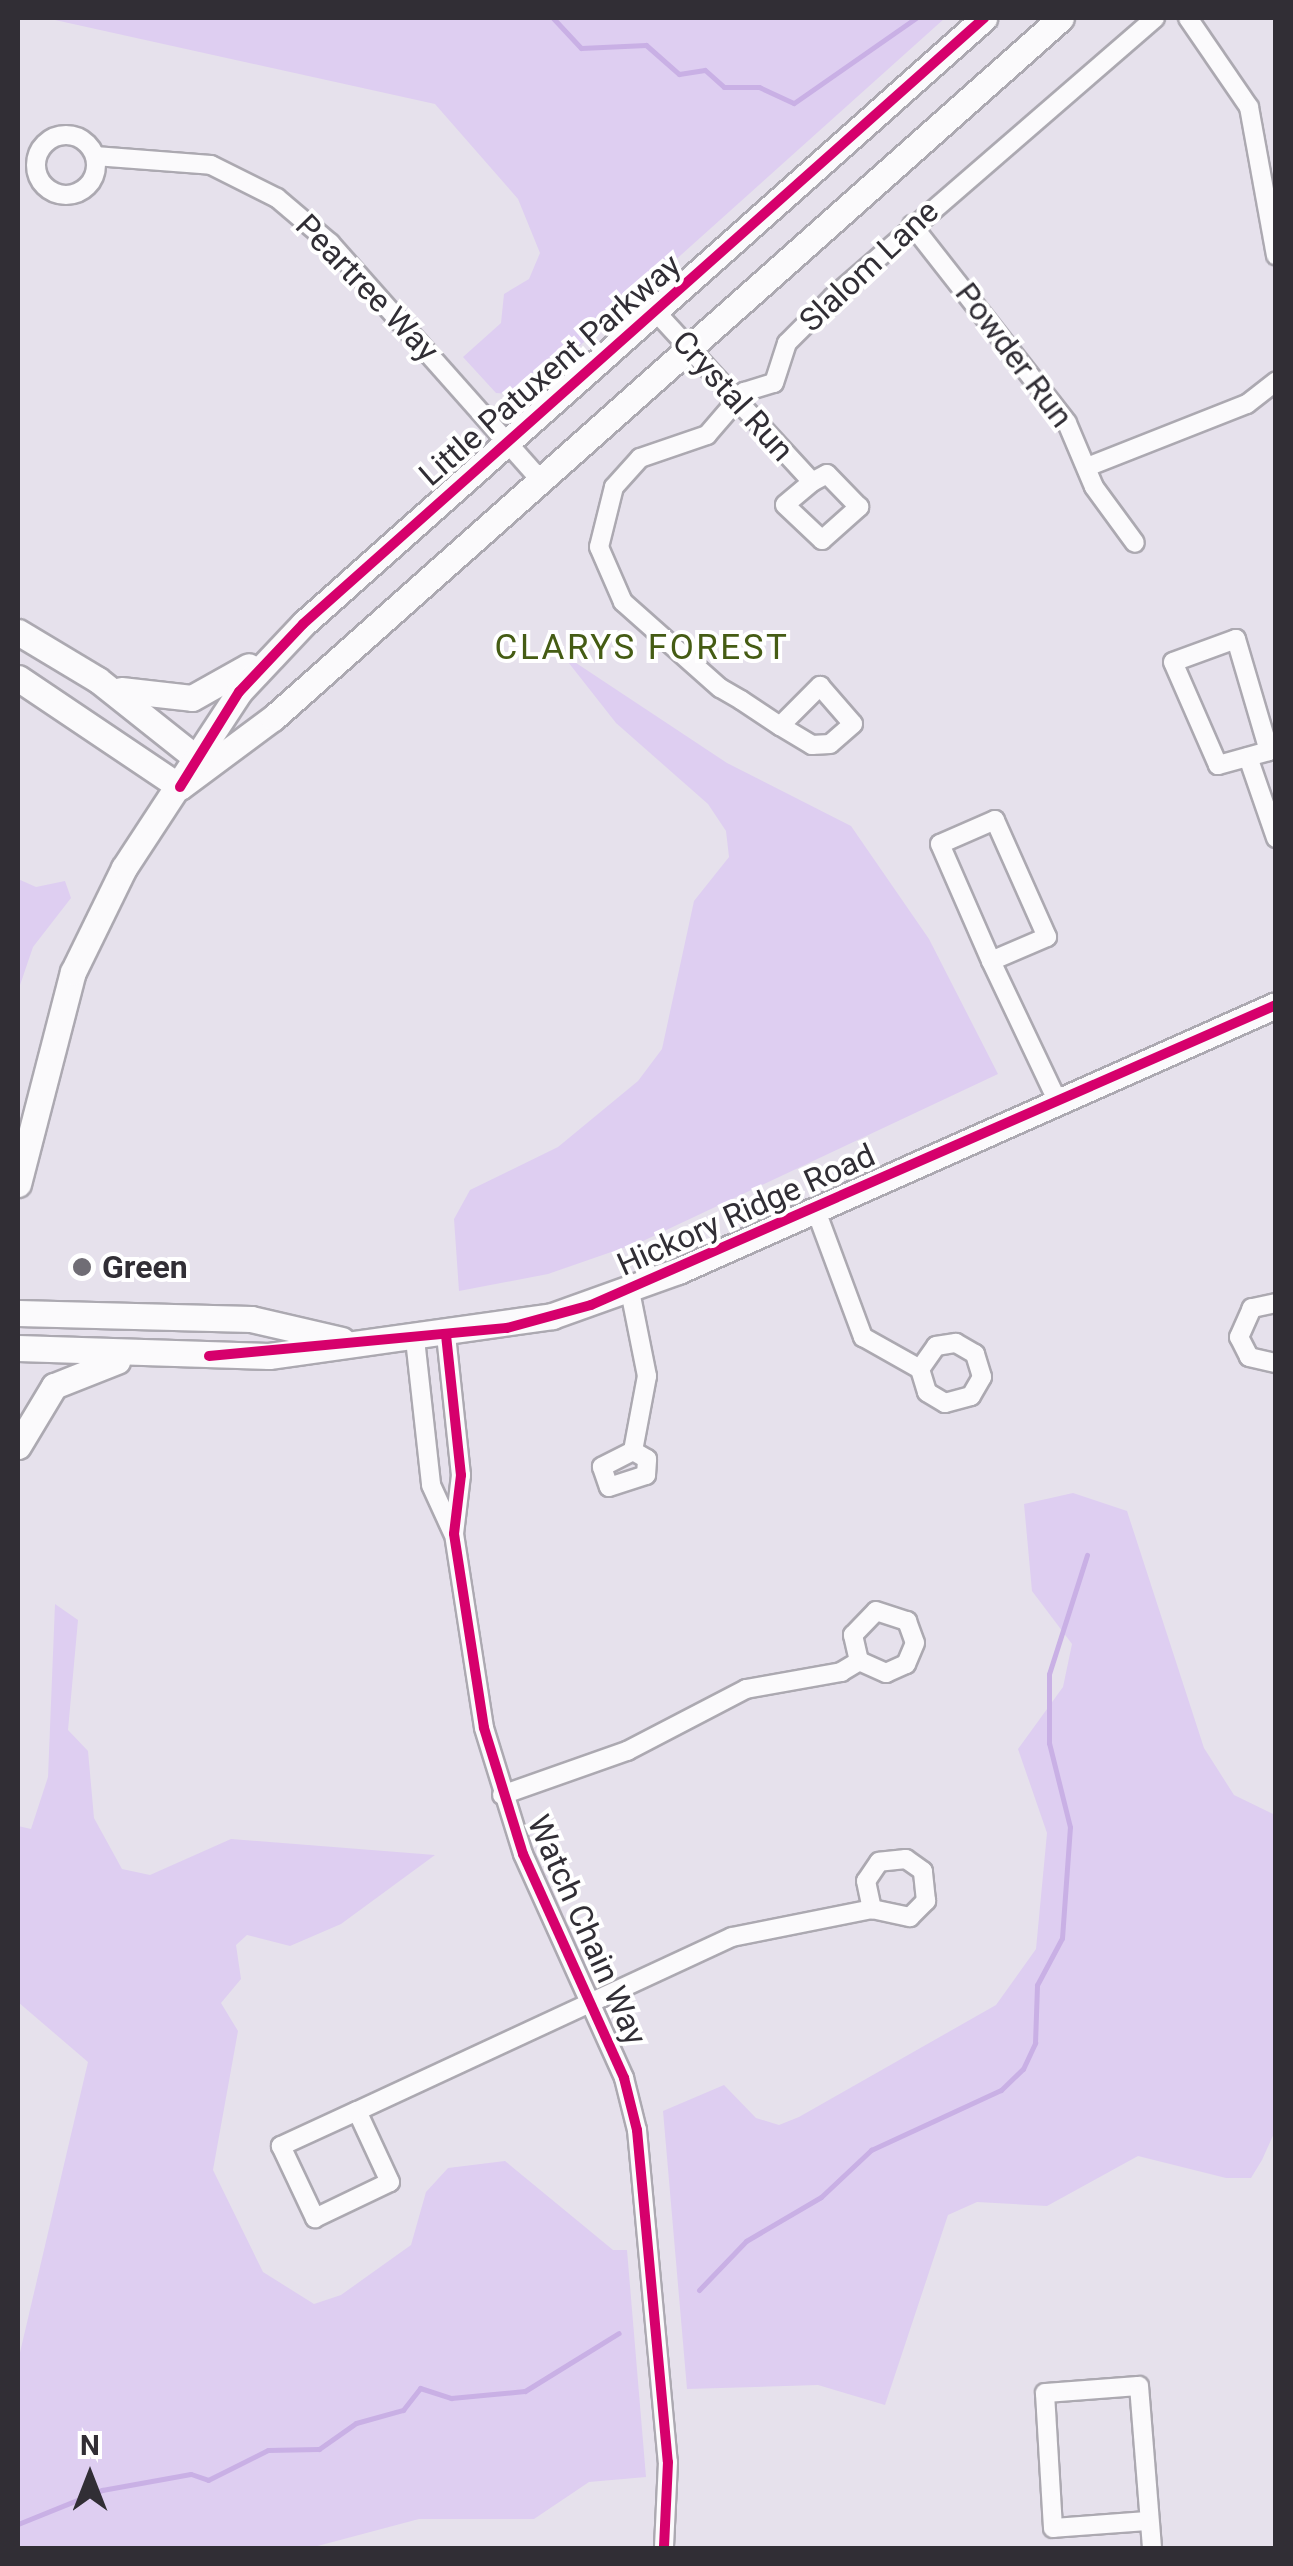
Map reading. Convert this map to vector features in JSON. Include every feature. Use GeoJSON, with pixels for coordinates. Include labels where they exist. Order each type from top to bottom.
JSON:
{"type":"FeatureCollection","features":[{"type":"Feature","properties":{"kind":"street","name":"Little Patuxent Parkway"},"geometry":{"type":"LineString","coordinates":[[18,1184],[34,1091],[72,972],[124,868],[303,624],[984,18]]}},
{"type":"Feature","properties":{"kind":"street","name":"Little Patuxent Parkway"},"geometry":{"type":"LineString","coordinates":[[202,763],[541,481],[1062,18]]}},
{"type":"Feature","properties":{"kind":"street","name":"Slalom Lane"},"geometry":{"type":"LineString","coordinates":[[780,726],[720,688],[623,602],[599,548],[605,504],[626,472],[657,447],[715,430],[736,399],[774,383],[787,343],[912,225],[1155,18]]}},
{"type":"Feature","properties":{"kind":"street"},"geometry":{"type":"LineString","coordinates":[[1188,18],[1244,95],[1276,256]]}},
{"type":"Feature","properties":{"kind":"street","name":"Peartree Way"},"geometry":{"type":"LineString","coordinates":[[94,156],[211,165],[278,198],[330,243],[541,481]]}},
{"type":"Feature","properties":{"kind":"street","name":"Powder Run"},"geometry":{"type":"LineString","coordinates":[[912,225],[1067,423],[1087,467],[1135,543]]}},
{"type":"Feature","properties":{"kind":"street","name":"Crystal Run"},"geometry":{"type":"LineString","coordinates":[[655,311],[812,482]]}},
{"type":"Feature","properties":{"kind":"street"},"geometry":{"type":"LineString","coordinates":[[1087,467],[1247,404],[1276,381]]}},
{"type":"Feature","properties":{"kind":"street"},"geometry":{"type":"LineString","coordinates":[[98,680],[140,698],[192,698],[303,624]]}},
{"type":"Feature","properties":{"kind":"street"},"geometry":{"type":"LineString","coordinates":[[18,632],[98,680],[202,763]]}},
{"type":"Feature","properties":{"kind":"street"},"geometry":{"type":"LineString","coordinates":[[1236,640],[1268,752],[1248,758],[1218,766],[1173,662],[1236,640]]}},
{"type":"Feature","properties":{"kind":"street"},"geometry":{"type":"LineString","coordinates":[[18,678],[180,787]]}},
{"type":"Feature","properties":{"kind":"street"},"geometry":{"type":"LineString","coordinates":[[1248,758],[1276,838]]}},
{"type":"Feature","properties":{"kind":"street"},"geometry":{"type":"LineString","coordinates":[[992,961],[1047,937],[995,820],[940,844],[992,961],[1055,1096]]}},
{"type":"Feature","properties":{"kind":"street","name":"Hickory Ridge Road"},"geometry":{"type":"LineString","coordinates":[[18,1348],[269,1356],[352,1343],[446,1335],[630,1291],[1055,1096],[1276,1005]]}},
{"type":"Feature","properties":{"kind":"street"},"geometry":{"type":"LineString","coordinates":[[814,1208],[853,1322],[896,1363],[920,1369]]}},
{"type":"Feature","properties":{"kind":"street"},"geometry":{"type":"LineString","coordinates":[[630,1291],[648,1354],[633,1451]]}},
{"type":"Feature","properties":{"kind":"street"},"geometry":{"type":"LineString","coordinates":[[1276,1304],[1252,1308],[1239,1337],[1249,1357],[1276,1363]]}},
{"type":"Feature","properties":{"kind":"street","name":"Hickory Ridge Road"},"geometry":{"type":"LineString","coordinates":[[18,1313],[252,1319],[352,1343]]}},
{"type":"Feature","properties":{"kind":"street","name":"Watch Chain Way"},"geometry":{"type":"LineString","coordinates":[[446,1335],[461,1475],[454,1534],[470,1660],[502,1794],[590,2001],[636,2130],[668,2462],[664,2548]]}},
{"type":"Feature","properties":{"kind":"street","name":"Watch Chain Way"},"geometry":{"type":"LineString","coordinates":[[415,1338],[431,1486],[454,1534]]}},
{"type":"Feature","properties":{"kind":"street"},"geometry":{"type":"LineString","coordinates":[[18,1446],[40,1402],[74,1372],[162,1354]]}},
{"type":"Feature","properties":{"kind":"street"},"geometry":{"type":"LineString","coordinates":[[502,1794],[627,1750],[746,1688],[818,1678],[859,1662]]}},
{"type":"Feature","properties":{"kind":"street"},"geometry":{"type":"LineString","coordinates":[[357,2111],[390,2182],[315,2218],[281,2146],[732,1937],[872,1909]]}},
{"type":"Feature","properties":{"kind":"street"},"geometry":{"type":"LineString","coordinates":[[1148,2522],[1054,2528],[1045,2393],[1138,2386],[1152,2548]]}},
{"type":"Feature","properties":{"kind":"shaded area"},"geometry":{"type":"Polygon","coordinates":[[[46,18],[945,18],[525,395],[496,393],[463,357],[501,323],[504,294],[529,279],[540,253],[518,199],[435,104],[46,18]]]}},
{"type":"Feature","properties":{"kind":"shaded area"},"geometry":{"type":"Polygon","coordinates":[[[561,653],[727,763],[851,826],[929,939],[998,1074],[643,1241],[548,1274],[459,1291],[454,1219],[470,1190],[558,1147],[638,1081],[662,1049],[694,901],[729,857],[726,831],[708,804],[616,723],[561,653]]]}},
{"type":"Feature","properties":{"kind":"shaded area"},"geometry":{"type":"Polygon","coordinates":[[[18,879],[36,887],[65,881],[71,898],[33,947],[18,991],[18,879]]]}},
{"type":"Feature","properties":{"kind":"shaded area"},"geometry":{"type":"Polygon","coordinates":[[[1073,1493],[1127,1511],[1204,1748],[1234,1795],[1275,1815],[1276,2129],[1251,2178],[1226,2178],[1138,2156],[1047,2206],[977,2202],[948,2215],[885,2405],[818,2385],[687,2389],[663,2111],[724,2085],[756,2118],[779,2125],[799,2117],[996,2005],[1036,1949],[1047,1833],[1018,1749],[1063,1687],[1072,1644],[1032,1591],[1024,1504],[1073,1493]]]}},
{"type":"Feature","properties":{"kind":"shaded area"},"geometry":{"type":"Polygon","coordinates":[[[55,1604],[78,1620],[68,1730],[88,1751],[94,1818],[122,1869],[150,1875],[231,1839],[435,1855],[341,1924],[290,1946],[247,1935],[236,1945],[241,1979],[221,2003],[238,2031],[213,2170],[263,2272],[314,2304],[341,2295],[411,2245],[426,2192],[448,2168],[505,2161],[613,2250],[627,2250],[646,2477],[589,2482],[534,2519],[419,2519],[310,2548],[18,2548],[18,2361],[88,2062],[18,2002],[18,1826],[31,1829],[48,1777],[55,1604]]]}},
{"type":"Feature","properties":{"kind":"waterway"},"geometry":{"type":"LineString","coordinates":[[553,18],[581,48],[646,45],[679,74],[705,70],[724,87],[759,87],[794,103],[916,18]]}},
{"type":"Feature","properties":{"kind":"waterway"},"geometry":{"type":"LineString","coordinates":[[699,2290],[746,2241],[821,2197],[871,2150],[1001,2090],[1023,2069],[1035,2043],[1037,1985],[1062,1938],[1070,1827],[1049,1743],[1049,1674],[1087,1555]]}},
{"type":"Feature","properties":{"kind":"waterway"},"geometry":{"type":"LineString","coordinates":[[18,2524],[102,2490],[191,2474],[208,2480],[268,2450],[319,2449],[356,2423],[403,2410],[420,2388],[451,2398],[525,2391],[619,2333]]}},
{"type":"Feature","properties":{"kind":"cycle path"},"geometry":{"type":"LineString","coordinates":[[180,787],[239,692],[303,624],[984,18]]}},
{"type":"Feature","properties":{"kind":"cycle path"},"geometry":{"type":"LineString","coordinates":[[209,1356],[507,1328],[591,1305],[1276,1005]]}},
{"type":"Feature","properties":{"kind":"cycle path"},"geometry":{"type":"LineString","coordinates":[[446,1335],[461,1475],[454,1534],[484,1728],[523,1854],[624,2078],[637,2130],[668,2462],[664,2548]]}},
{"type":"Feature","properties":{"kind":"place","name":"Green"},"geometry":{"type":"Point","coordinates":[82,1267]}},
{"type":"Feature","properties":{"kind":"district","name":"CLARYS FOREST"},"geometry":{"type":"Point","coordinates":[642,648]}}]}
